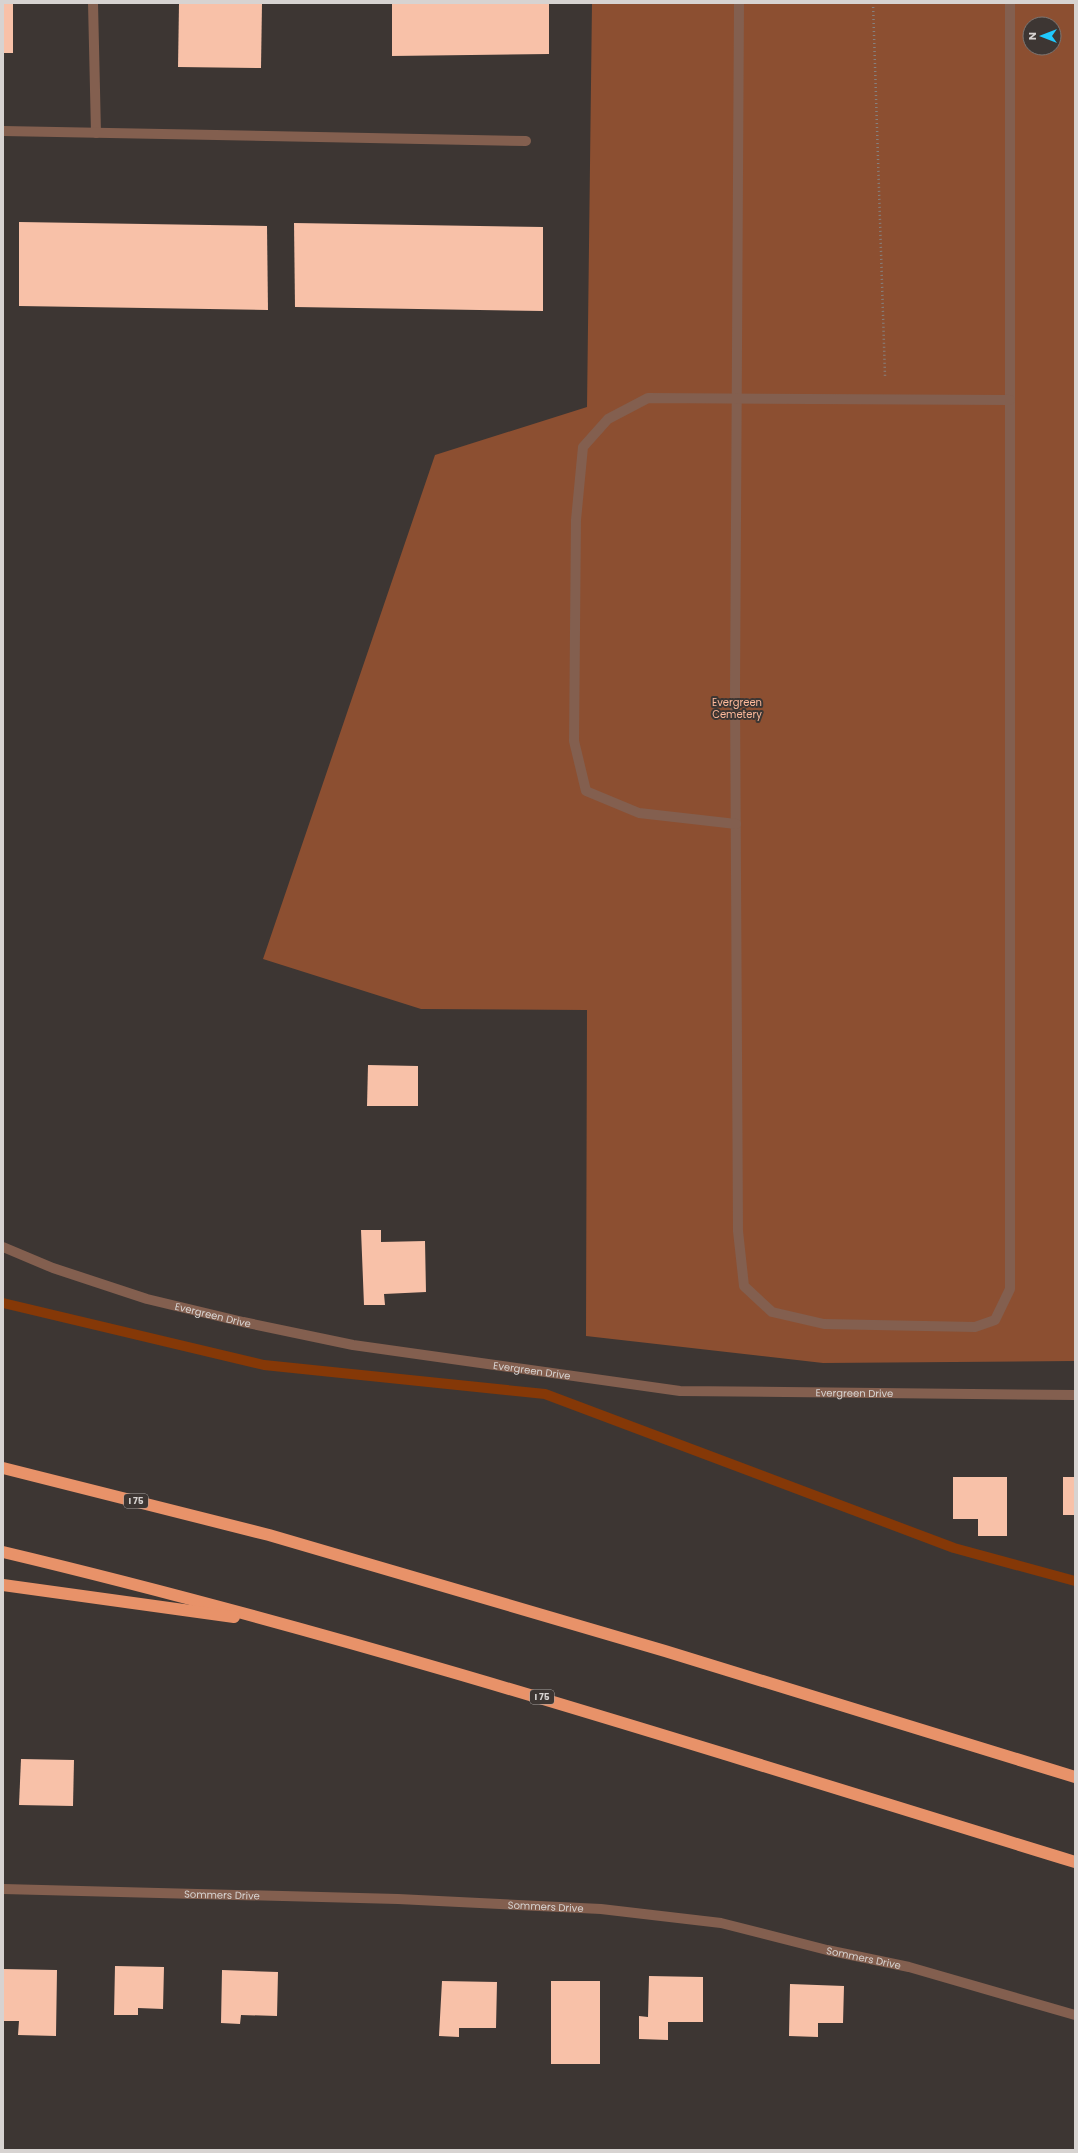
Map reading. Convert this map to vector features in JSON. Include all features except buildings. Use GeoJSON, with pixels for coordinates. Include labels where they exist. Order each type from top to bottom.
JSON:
{"type":"FeatureCollection","features":[{"type":"Feature","properties":{"kind":"highway","name":"I 75"},"geometry":{"type":"LineString","coordinates":[[3,1468],[269,1536],[657,1649],[1075,1777]]}},
{"type":"Feature","properties":{"kind":"highway","name":"I 75"},"geometry":{"type":"LineString","coordinates":[[3,1552],[286,1624],[530,1694],[1075,1862]]}},
{"type":"Feature","properties":{"kind":"highway"},"geometry":{"type":"LineString","coordinates":[[3,1585],[286,1624]]}},
{"type":"Feature","properties":{"kind":"street"},"geometry":{"type":"LineString","coordinates":[[93,3],[96,133]]}},
{"type":"Feature","properties":{"kind":"street"},"geometry":{"type":"LineString","coordinates":[[739,3],[736,824],[738,1231],[744,1286],[772,1312],[824,1324],[975,1327],[995,1320],[1010,1289],[1010,3]]}},
{"type":"Feature","properties":{"kind":"street"},"geometry":{"type":"LineString","coordinates":[[3,132],[526,141]]}},
{"type":"Feature","properties":{"kind":"street"},"geometry":{"type":"LineString","coordinates":[[736,824],[639,814],[586,791],[574,741],[576,520],[583,447],[608,419],[648,398],[737,400],[885,398],[1010,400]]}},
{"type":"Feature","properties":{"kind":"street","name":"Evergreen Drive"},"geometry":{"type":"LineString","coordinates":[[3,1246],[53,1268],[147,1299],[243,1322],[353,1345],[680,1391],[1075,1395]]}},
{"type":"Feature","properties":{"kind":"street","name":"Sommers Drive"},"geometry":{"type":"LineString","coordinates":[[3,1889],[414,1900],[601,1908],[714,1922],[909,1967],[1075,2015]]}},
{"type":"Feature","properties":{"kind":"path"},"geometry":{"type":"LineString","coordinates":[[874,3],[885,398]]}},
{"type":"Feature","properties":{"kind":"green space","name":"Evergreen Cemetery"},"geometry":{"type":"Polygon","coordinates":[[[592,3],[1075,3],[1075,1361],[823,1363],[586,1336],[587,1010],[421,1009],[263,959],[435,455],[587,407],[592,3]]]}},
{"type":"Feature","properties":{"kind":"waterway"},"geometry":{"type":"LineString","coordinates":[[3,1303],[264,1365],[545,1394],[954,1548],[1075,1581]]}}]}
